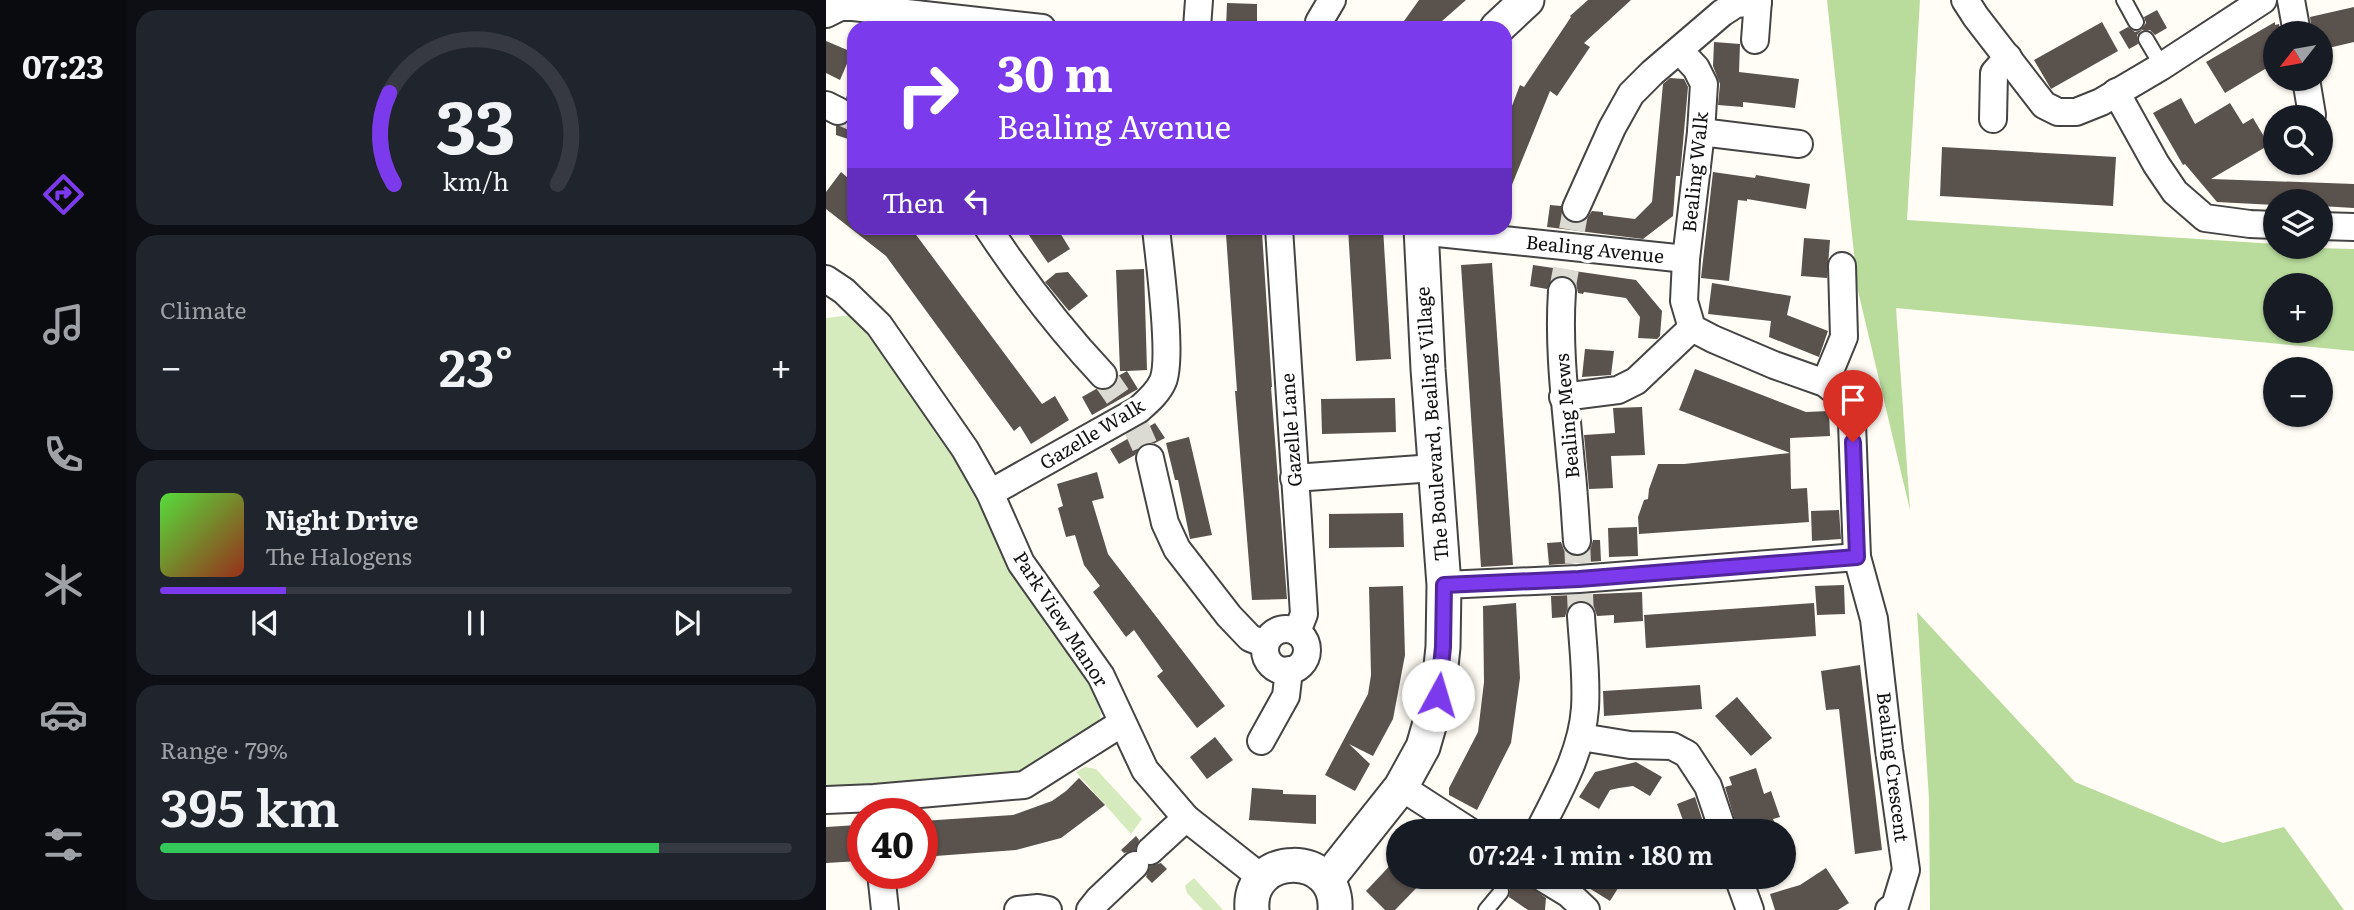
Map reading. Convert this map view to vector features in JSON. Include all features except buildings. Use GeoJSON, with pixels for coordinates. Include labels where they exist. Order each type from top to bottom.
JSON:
{"type":"FeatureCollection","features":[{"type":"Feature","properties":{"kind":"street"},"geometry":{"type":"LineString","coordinates":[[1198,21],[1199,0]]}},
{"type":"Feature","properties":{"kind":"street"},"geometry":{"type":"LineString","coordinates":[[1504,21],[1527,0]]}},
{"type":"Feature","properties":{"kind":"street"},"geometry":{"type":"LineString","coordinates":[[1965,0],[2044,105],[2058,112],[2076,112],[2116,92],[2162,66],[2263,0]]}},
{"type":"Feature","properties":{"kind":"street"},"geometry":{"type":"LineString","coordinates":[[2269,0],[2290,0],[2294,21]]}},
{"type":"Feature","properties":{"kind":"street"},"geometry":{"type":"LineString","coordinates":[[1569,249],[1612,128],[1631,94],[1652,73],[1736,4],[1758,1],[1755,40]]}},
{"type":"Feature","properties":{"kind":"street"},"geometry":{"type":"LineString","coordinates":[[826,14],[853,3],[992,12],[1020,21]]}},
{"type":"Feature","properties":{"kind":"street","name":"Bealing Walk"},"geometry":{"type":"LineString","coordinates":[[1680,51],[1696,68],[1704,84],[1686,259],[1684,302],[1692,328]]}},
{"type":"Feature","properties":{"kind":"street"},"geometry":{"type":"LineString","coordinates":[[1993,119],[1994,73],[2008,57]]}},
{"type":"Feature","properties":{"kind":"street"},"geometry":{"type":"LineString","coordinates":[[2116,92],[2156,164],[2175,192],[2205,218],[2263,225]]}},
{"type":"Feature","properties":{"kind":"street"},"geometry":{"type":"LineString","coordinates":[[1701,132],[1799,144]]}},
{"type":"Feature","properties":{"kind":"street"},"geometry":{"type":"LineString","coordinates":[[2333,226],[2354,227]]}},
{"type":"Feature","properties":{"kind":"street"},"geometry":{"type":"LineString","coordinates":[[993,235],[1060,328],[1103,375]]}},
{"type":"Feature","properties":{"kind":"street","name":"Gazelle Walk"},"geometry":{"type":"LineString","coordinates":[[990,493],[1138,411],[1154,395],[1163,381],[1167,358],[1157,235]]}},
{"type":"Feature","properties":{"kind":"street","name":"Gazelle Lane"},"geometry":{"type":"LineString","coordinates":[[1279,235],[1304,614],[1297,632]]}},
{"type":"Feature","properties":{"kind":"street","name":"The Boulevard, Bealing Village"},"geometry":{"type":"LineString","coordinates":[[1331,895],[1401,787],[1423,747],[1438,695],[1443,647],[1444,585],[1420,235]]}},
{"type":"Feature","properties":{"kind":"street","name":"Bealing Avenue"},"geometry":{"type":"LineString","coordinates":[[1454,235],[1569,249],[1686,259]]}},
{"type":"Feature","properties":{"kind":"street","name":"Bealing Mews"},"geometry":{"type":"LineString","coordinates":[[1545,819],[1569,773],[1581,737],[1585,708],[1572,466],[1563,397],[1559,328],[1569,249]]}},
{"type":"Feature","properties":{"kind":"street"},"geometry":{"type":"LineString","coordinates":[[1825,383],[1844,337],[1842,266]]}},
{"type":"Feature","properties":{"kind":"street","name":"Park View Manor"},"geometry":{"type":"LineString","coordinates":[[832,292],[879,325],[965,449],[990,493],[1021,563],[1101,676],[1145,770],[1186,818],[1262,878]]}},
{"type":"Feature","properties":{"kind":"street"},"geometry":{"type":"LineString","coordinates":[[1444,585],[1579,579],[1857,557],[1852,423],[1839,395],[1825,383],[1773,365],[1692,328],[1636,381],[1618,390],[1563,397]]}},
{"type":"Feature","properties":{"kind":"street"},"geometry":{"type":"LineString","coordinates":[[1150,458],[1165,523],[1177,550],[1228,616],[1250,638],[1265,644]]}},
{"type":"Feature","properties":{"kind":"street"},"geometry":{"type":"LineString","coordinates":[[1294,478],[1434,468]]}},
{"type":"Feature","properties":{"kind":"street","name":"Bealing Crescent"},"geometry":{"type":"LineString","coordinates":[[1857,557],[1874,619],[1906,870],[1895,906],[1889,910]]}},
{"type":"Feature","properties":{"kind":"street"},"geometry":{"type":"LineString","coordinates":[[1291,629],[1303,637],[1307,651],[1301,664],[1289,670],[1275,668],[1266,658],[1265,644],[1272,633],[1291,629]]}},
{"type":"Feature","properties":{"kind":"street"},"geometry":{"type":"LineString","coordinates":[[1261,741],[1286,696],[1289,670]]}},
{"type":"Feature","properties":{"kind":"street"},"geometry":{"type":"LineString","coordinates":[[932,798],[1024,785],[1122,723]]}},
{"type":"Feature","properties":{"kind":"street"},"geometry":{"type":"LineString","coordinates":[[1581,737],[1630,745],[1672,746],[1687,754],[1708,786],[1719,819]]}},
{"type":"Feature","properties":{"kind":"street"},"geometry":{"type":"LineString","coordinates":[[1401,787],[1450,819]]}},
{"type":"Feature","properties":{"kind":"street"},"geometry":{"type":"LineString","coordinates":[[826,800],[847,803]]}},
{"type":"Feature","properties":{"kind":"street"},"geometry":{"type":"LineString","coordinates":[[1090,910],[1186,818]]}},
{"type":"Feature","properties":{"kind":"street"},"geometry":{"type":"LineString","coordinates":[[1252,910],[1255,890],[1262,878],[1274,869],[1288,864],[1316,870],[1331,895]]}},
{"type":"Feature","properties":{"kind":"street"},"geometry":{"type":"LineString","coordinates":[[883,889],[885,910]]}},
{"type":"Feature","properties":{"kind":"street"},"geometry":{"type":"LineString","coordinates":[[1561,889],[1586,910]]}},
{"type":"Feature","properties":{"kind":"street"},"geometry":{"type":"LineString","coordinates":[[1742,889],[1750,910]]}},
{"type":"Feature","properties":{"kind":"street"},"geometry":{"type":"LineString","coordinates":[[1018,910],[1048,910]]}},
{"type":"Feature","properties":{"kind":"lane"},"geometry":{"type":"LineString","coordinates":[[2124,0],[2136,22]]}},
{"type":"Feature","properties":{"kind":"lane"},"geometry":{"type":"LineString","coordinates":[[2146,40],[2162,66]]}},
{"type":"Feature","properties":{"kind":"lane"},"geometry":{"type":"LineString","coordinates":[[1486,910],[1501,892]]}},
{"type":"Feature","properties":{"kind":"green space"},"geometry":{"type":"Polygon","coordinates":[[[1827,0],[1920,0],[1907,220],[2263,243],[2263,259],[2333,259],[2333,248],[2354,249],[2354,351],[2269,343],[2333,343],[2333,273],[2263,273],[2263,342],[1896,308],[1910,510],[1858,291],[1827,0]]]}},
{"type":"Feature","properties":{"kind":"green space"},"geometry":{"type":"Polygon","coordinates":[[[851,315],[899,374],[947,445],[1015,573],[1047,625],[1092,688],[1101,713],[1099,727],[1019,779],[826,793],[826,318],[851,315]]]}},
{"type":"Feature","properties":{"kind":"green space"},"geometry":{"type":"Polygon","coordinates":[[[1917,612],[2075,782],[2223,843],[2284,827],[2344,910],[1930,910],[1929,799],[1917,612]]]}},
{"type":"Feature","properties":{"kind":"green space"},"geometry":{"type":"Polygon","coordinates":[[[1085,767],[1096,769],[1142,819],[1131,834],[1076,772],[1085,767]]]}},
{"type":"Feature","properties":{"kind":"green space"},"geometry":{"type":"Polygon","coordinates":[[[1194,878],[1223,910],[1203,910],[1187,893],[1185,886],[1194,878]]]}},
{"type":"Feature","properties":{"kind":"tunnel"},"geometry":{"type":"LineString","coordinates":[[838,111],[847,115]]}},
{"type":"Feature","properties":{"kind":"tunnel"},"geometry":{"type":"LineString","coordinates":[[1572,230],[1576,208]]}},
{"type":"Feature","properties":{"kind":"tunnel"},"geometry":{"type":"LineString","coordinates":[[1562,291],[1566,269]]}},
{"type":"Feature","properties":{"kind":"tunnel"},"geometry":{"type":"LineString","coordinates":[[1103,375],[1123,404]]}},
{"type":"Feature","properties":{"kind":"tunnel"},"geometry":{"type":"LineString","coordinates":[[1134,422],[1150,458]]}},
{"type":"Feature","properties":{"kind":"tunnel"},"geometry":{"type":"LineString","coordinates":[[1577,541],[1578,563]]}},
{"type":"Feature","properties":{"kind":"tunnel"},"geometry":{"type":"LineString","coordinates":[[1580,594],[1581,616]]}},
{"type":"Feature","properties":{"kind":"route"},"geometry":{"type":"LineString","coordinates":[[1438,695],[1443,647],[1444,585],[1579,579],[1857,557],[1853,442]]}}]}
